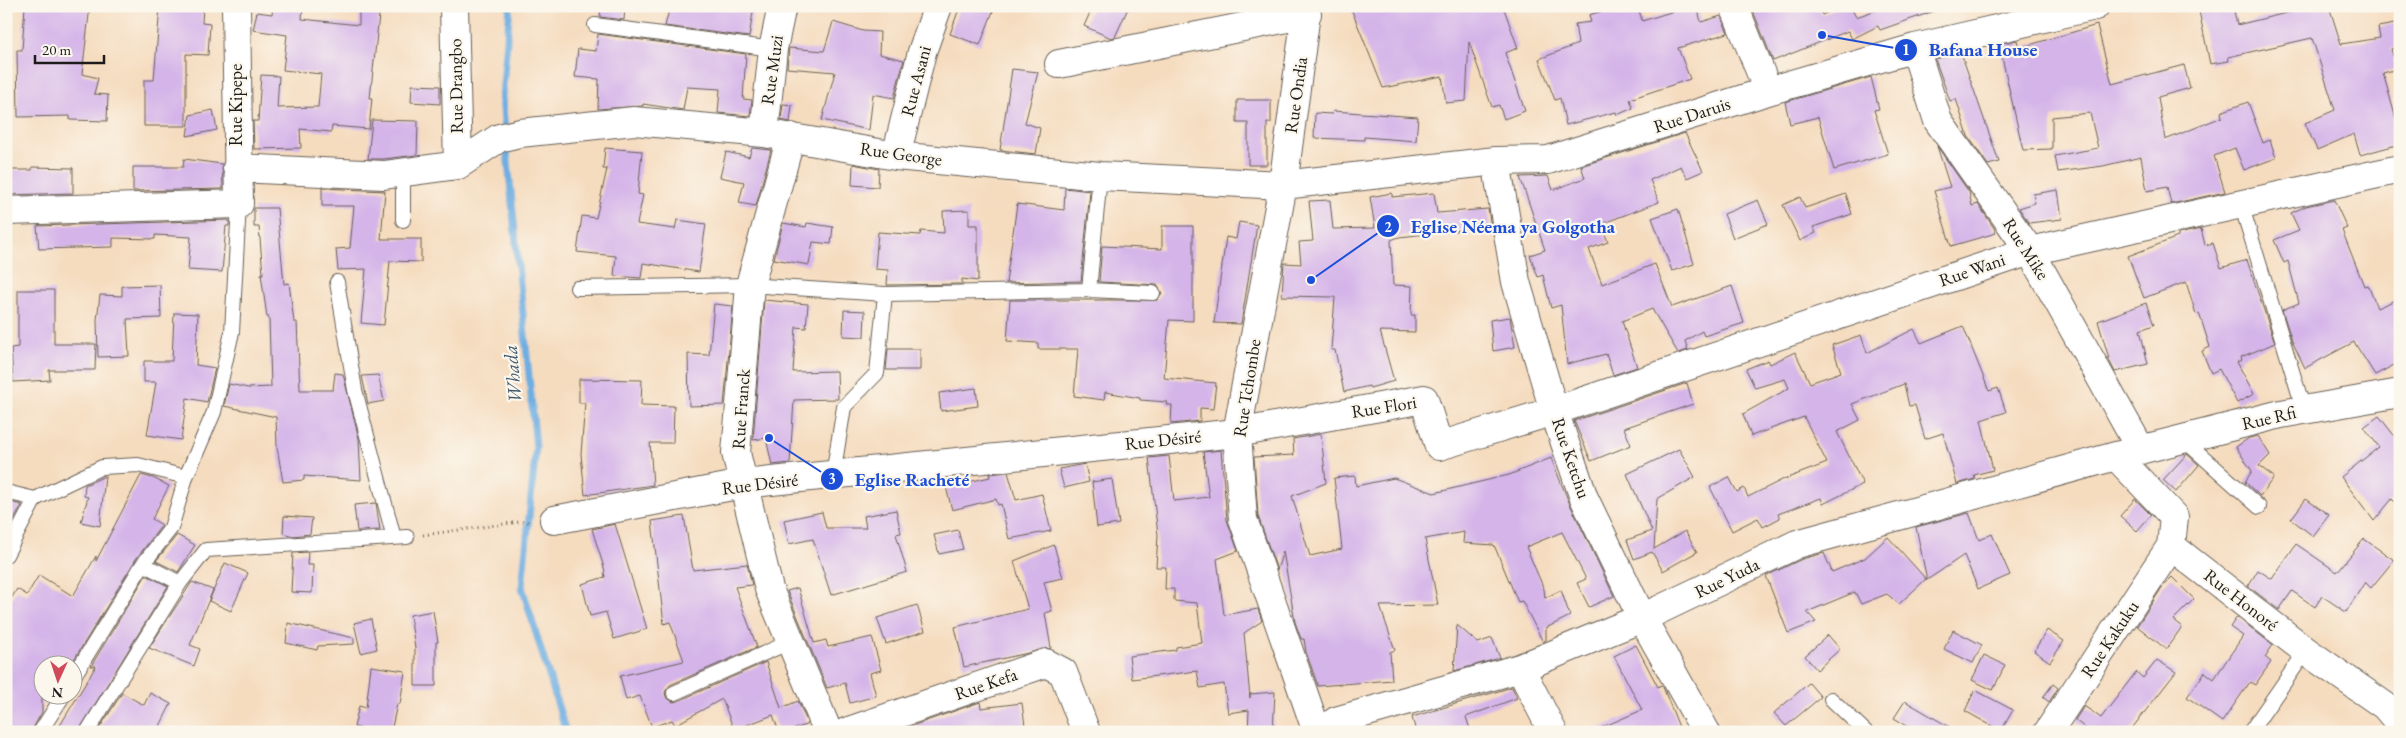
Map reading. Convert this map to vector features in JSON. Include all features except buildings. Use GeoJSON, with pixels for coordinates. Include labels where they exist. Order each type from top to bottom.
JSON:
{"type":"FeatureCollection","features":[{"type":"Feature","properties":{"kind":"street","name":"Rue Kipepe"},"geometry":{"type":"LineString","coordinates":[[236,6],[238,204]]}},
{"type":"Feature","properties":{"kind":"street","name":"Rue Drangbo"},"geometry":{"type":"LineString","coordinates":[[454,6],[458,165]]}},
{"type":"Feature","properties":{"kind":"street","name":"Rue Muzi"},"geometry":{"type":"LineString","coordinates":[[764,133],[772,49],[782,6]]}},
{"type":"Feature","properties":{"kind":"street","name":"Rue Asani"},"geometry":{"type":"LineString","coordinates":[[896,156],[922,52],[938,6]]}},
{"type":"Feature","properties":{"kind":"street"},"geometry":{"type":"LineString","coordinates":[[1734,6],[1768,91]]}},
{"type":"Feature","properties":{"kind":"street","name":"Rue Daruis"},"geometry":{"type":"LineString","coordinates":[[1283,185],[1496,162],[1548,160],[1768,91],[1915,48],[2095,6]]}},
{"type":"Feature","properties":{"kind":"street"},"geometry":{"type":"LineString","coordinates":[[1059,64],[1307,10]]}},
{"type":"Feature","properties":{"kind":"street","name":"Rue Ondia"},"geometry":{"type":"LineString","coordinates":[[1283,185],[1307,10]]}},
{"type":"Feature","properties":{"kind":"street","name":"Rue Mike"},"geometry":{"type":"LineString","coordinates":[[1915,48],[1938,121],[2030,250],[2128,453]]}},
{"type":"Feature","properties":{"kind":"street","name":"Rue George"},"geometry":{"type":"LineString","coordinates":[[458,165],[509,136],[634,121],[764,133],[896,156],[1100,176],[1283,185]]}},
{"type":"Feature","properties":{"kind":"street","name":"Rue Franck"},"geometry":{"type":"LineString","coordinates":[[791,137],[750,285],[736,453],[768,589],[828,732]]}},
{"type":"Feature","properties":{"kind":"street","name":"Rue Ketchu"},"geometry":{"type":"LineString","coordinates":[[1496,162],[1516,282],[1554,411],[1584,498],[1642,618],[1706,732]]}},
{"type":"Feature","properties":{"kind":"street"},"geometry":{"type":"LineString","coordinates":[[237,168],[384,175],[458,165]]}},
{"type":"Feature","properties":{"kind":"street","name":"Rue Wani"},"geometry":{"type":"LineString","coordinates":[[1554,411],[2030,250],[2400,169]]}},
{"type":"Feature","properties":{"kind":"street","name":"Rue Tchombe"},"geometry":{"type":"LineString","coordinates":[[1283,185],[1237,433],[1243,520],[1317,732]]}},
{"type":"Feature","properties":{"kind":"street"},"geometry":{"type":"LineString","coordinates":[[6,211],[238,204]]}},
{"type":"Feature","properties":{"kind":"street","name":"Rue Rfi"},"geometry":{"type":"LineString","coordinates":[[2128,453],[2304,410],[2400,393]]}},
{"type":"Feature","properties":{"kind":"street","name":"Rue Flori"},"geometry":{"type":"LineString","coordinates":[[1237,433],[1424,399],[1440,446],[1554,411]]}},
{"type":"Feature","properties":{"kind":"street","name":"Rue Désiré"},"geometry":{"type":"LineString","coordinates":[[554,520],[743,484],[1237,433]]}},
{"type":"Feature","properties":{"kind":"street"},"geometry":{"type":"LineString","coordinates":[[2128,453],[2174,517],[2171,546]]}},
{"type":"Feature","properties":{"kind":"street","name":"Rue Yuda"},"geometry":{"type":"LineString","coordinates":[[1324,732],[1336,721],[1520,668],[1642,618],[1796,544],[2128,453]]}},
{"type":"Feature","properties":{"kind":"street","name":"Rue Honoré"},"geometry":{"type":"LineString","coordinates":[[2171,546],[2306,651],[2395,708]]}},
{"type":"Feature","properties":{"kind":"street","name":"Rue Kakuku"},"geometry":{"type":"LineString","coordinates":[[2048,732],[2171,546]]}},
{"type":"Feature","properties":{"kind":"street","name":"Rue Kefa"},"geometry":{"type":"LineString","coordinates":[[846,732],[1046,663],[1063,672],[1086,732]]}},
{"type":"Feature","properties":{"kind":"street"},"geometry":{"type":"LineString","coordinates":[[1520,668],[1553,732]]}},
{"type":"Feature","properties":{"kind":"lane"},"geometry":{"type":"LineString","coordinates":[[595,25],[772,49]]}},
{"type":"Feature","properties":{"kind":"lane"},"geometry":{"type":"LineString","coordinates":[[403,220],[404,172]]}},
{"type":"Feature","properties":{"kind":"lane"},"geometry":{"type":"LineString","coordinates":[[1089,290],[1100,176]]}},
{"type":"Feature","properties":{"kind":"lane"},"geometry":{"type":"LineString","coordinates":[[82,663],[143,564],[171,528],[186,477],[214,412],[232,332],[238,204]]}},
{"type":"Feature","properties":{"kind":"lane"},"geometry":{"type":"LineString","coordinates":[[2241,204],[2304,410]]}},
{"type":"Feature","properties":{"kind":"lane"},"geometry":{"type":"LineString","coordinates":[[87,732],[180,583],[206,550],[400,538],[355,390],[337,282]]}},
{"type":"Feature","properties":{"kind":"lane"},"geometry":{"type":"LineString","coordinates":[[577,288],[750,285],[885,294],[1089,290],[1153,293]]}},
{"type":"Feature","properties":{"kind":"lane"},"geometry":{"type":"LineString","coordinates":[[833,475],[844,407],[878,373],[885,294]]}},
{"type":"Feature","properties":{"kind":"lane"},"geometry":{"type":"LineString","coordinates":[[2183,439],[2259,507]]}},
{"type":"Feature","properties":{"kind":"lane"},"geometry":{"type":"LineString","coordinates":[[6,555],[35,499],[102,467],[138,465],[186,477]]}},
{"type":"Feature","properties":{"kind":"lane"},"geometry":{"type":"LineString","coordinates":[[6,492],[35,499]]}},
{"type":"Feature","properties":{"kind":"lane"},"geometry":{"type":"LineString","coordinates":[[143,564],[180,583]]}},
{"type":"Feature","properties":{"kind":"lane"},"geometry":{"type":"LineString","coordinates":[[674,693],[790,642]]}},
{"type":"Feature","properties":{"kind":"lane"},"geometry":{"type":"LineString","coordinates":[[2250,732],[2306,651]]}},
{"type":"Feature","properties":{"kind":"lane"},"geometry":{"type":"LineString","coordinates":[[1831,699],[1866,732]]}},
{"type":"Feature","properties":{"kind":"lane"},"geometry":{"type":"LineString","coordinates":[[40,732],[56,706]]}},
{"type":"Feature","properties":{"kind":"path"},"geometry":{"type":"LineString","coordinates":[[400,538],[519,522]]}},
{"type":"Feature","properties":{"kind":"waterway","name":"Whada"},"geometry":{"type":"LineString","coordinates":[[505,130],[502,97],[510,6]]}},
{"type":"Feature","properties":{"kind":"waterway","name":"Whada"},"geometry":{"type":"LineString","coordinates":[[506,141],[536,447],[522,587],[566,732]]}},
{"type":"Feature","properties":{"kind":"place","name":"Bafana House"},"geometry":{"type":"Point","coordinates":[1822,35]}},
{"type":"Feature","properties":{"kind":"place","name":"Eglise Néema ya Golgotha"},"geometry":{"type":"Point","coordinates":[1311,280]}},
{"type":"Feature","properties":{"kind":"place","name":"Eglise Racheté"},"geometry":{"type":"Point","coordinates":[769,438]}}]}
